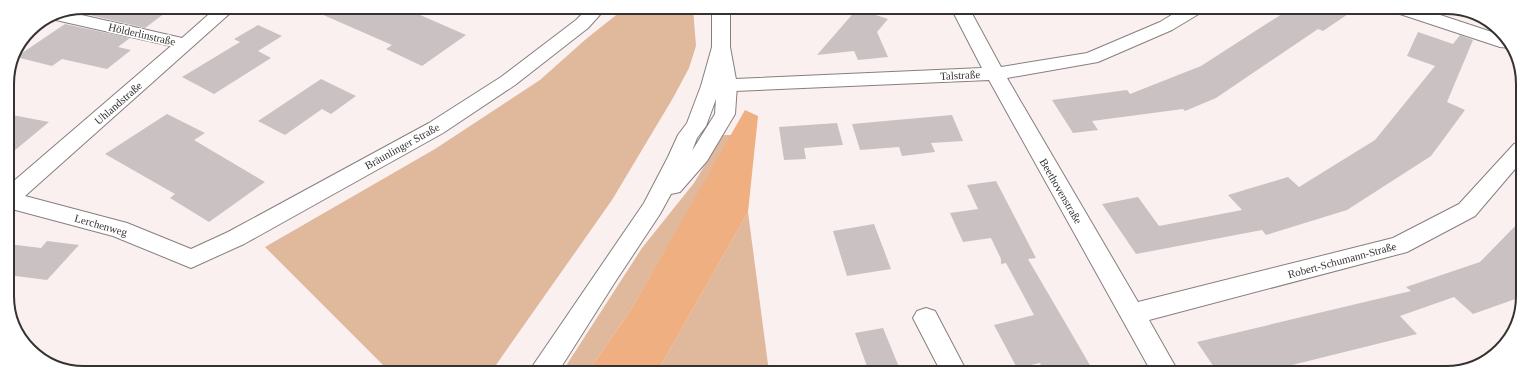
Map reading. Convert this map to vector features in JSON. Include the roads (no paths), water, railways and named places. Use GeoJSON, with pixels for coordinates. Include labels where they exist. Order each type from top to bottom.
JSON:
{"type":"FeatureCollection","features":[{"type":"Feature","properties":{"kind":"street","name":"Uhlandstraße"},"geometry":{"type":"LineString","coordinates":[[14,194],[220,14]]}},
{"type":"Feature","properties":{"kind":"street","name":"Bräunlinger Straße"},"geometry":{"type":"LineString","coordinates":[[191,259],[236,238],[436,128],[508,80],[582,24],[591,14]]}},
{"type":"Feature","properties":{"kind":"street"},"geometry":{"type":"LineString","coordinates":[[547,366],[606,274],[652,208],[700,156],[725,114],[719,86],[721,14]]}},
{"type":"Feature","properties":{"kind":"street","name":"Beethovenstraße"},"geometry":{"type":"LineString","coordinates":[[963,14],[994,74],[1162,366]]}},
{"type":"Feature","properties":{"kind":"street","name":"Talstraße"},"geometry":{"type":"LineString","coordinates":[[719,86],[994,74],[1091,58],[1166,26],[1186,14]]}},
{"type":"Feature","properties":{"kind":"street"},"geometry":{"type":"LineString","coordinates":[[1418,14],[1500,41]]}},
{"type":"Feature","properties":{"kind":"street","name":"Hölderlinstraße"},"geometry":{"type":"LineString","coordinates":[[65,17],[185,44]]}},
{"type":"Feature","properties":{"kind":"street","name":"Robert-Schumann-Straße"},"geometry":{"type":"LineString","coordinates":[[1131,314],[1399,246],[1467,210],[1516,155]]}},
{"type":"Feature","properties":{"kind":"street","name":"Lerchenweg"},"geometry":{"type":"LineString","coordinates":[[14,201],[119,229],[191,259]]}},
{"type":"Feature","properties":{"kind":"street"},"geometry":{"type":"LineString","coordinates":[[926,318],[951,366]]}}]}
